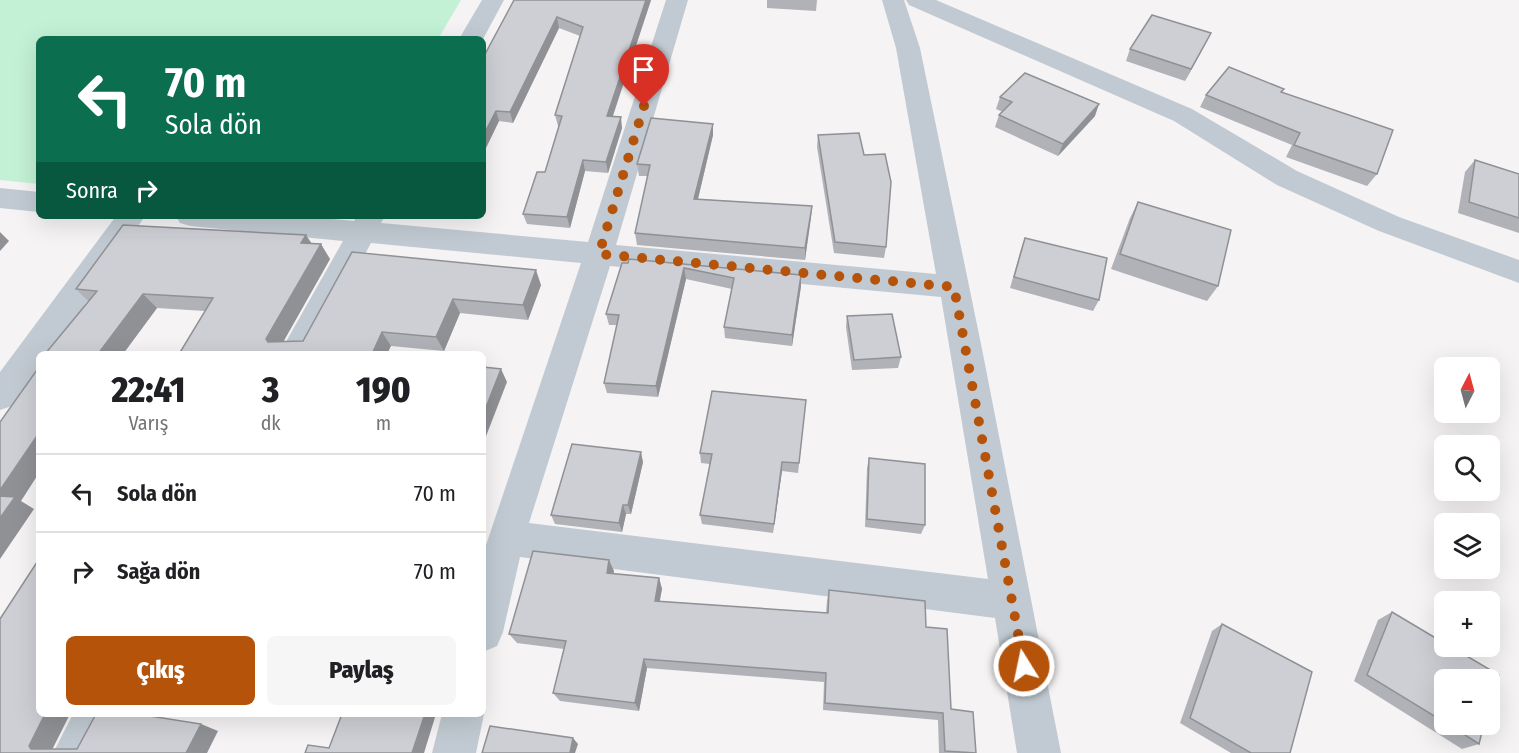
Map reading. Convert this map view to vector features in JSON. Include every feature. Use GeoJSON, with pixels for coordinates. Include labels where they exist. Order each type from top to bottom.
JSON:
{"type":"FeatureCollection","features":[{"type":"Feature","properties":{"kind":"street"},"geometry":{"type":"LineString","coordinates":[[473,36],[493,0]]}},
{"type":"Feature","properties":{"kind":"street"},"geometry":{"type":"LineString","coordinates":[[486,620],[506,538],[599,254],[677,0]]}},
{"type":"Feature","properties":{"kind":"street"},"geometry":{"type":"LineString","coordinates":[[892,0],[908,48],[1039,753]]}},
{"type":"Feature","properties":{"kind":"street"},"geometry":{"type":"LineString","coordinates":[[917,0],[1183,116],[1287,178],[1389,224],[1519,272]]}},
{"type":"Feature","properties":{"kind":"street"},"geometry":{"type":"LineString","coordinates":[[0,198],[36,202]]}},
{"type":"Feature","properties":{"kind":"street"},"geometry":{"type":"LineString","coordinates":[[0,396],[15,358],[129,219]]}},
{"type":"Feature","properties":{"kind":"street"},"geometry":{"type":"LineString","coordinates":[[256,219],[367,224],[599,254],[954,287]]}},
{"type":"Feature","properties":{"kind":"street"},"geometry":{"type":"LineString","coordinates":[[297,351],[367,224]]}},
{"type":"Feature","properties":{"kind":"street"},"geometry":{"type":"LineString","coordinates":[[506,538],[1012,601]]}},
{"type":"Feature","properties":{"kind":"street"},"geometry":{"type":"LineString","coordinates":[[75,753],[94,717]]}},
{"type":"Feature","properties":{"kind":"street"},"geometry":{"type":"LineString","coordinates":[[454,753],[462,717]]}},
{"type":"Feature","properties":{"kind":"green space"},"geometry":{"type":"Polygon","coordinates":[[[0,0],[461,0],[440,36],[36,36],[36,184],[0,180],[0,0]]]}},
{"type":"Feature","properties":{"kind":"building"},"geometry":{"type":"Polygon","coordinates":[[[514,0],[646,0],[607,116],[621,117],[606,162],[583,160],[567,217],[523,214],[537,172],[545,172],[562,116],[555,115],[583,27],[557,17],[510,112],[496,111],[486,130],[486,52],[514,0]]]}},
{"type":"Feature","properties":{"kind":"building"},"geometry":{"type":"Polygon","coordinates":[[[1152,15],[1211,33],[1191,69],[1130,49],[1152,15]]]}},
{"type":"Feature","properties":{"kind":"building"},"geometry":{"type":"Polygon","coordinates":[[[1229,67],[1284,89],[1281,92],[1393,130],[1377,174],[1294,145],[1300,133],[1206,95],[1229,67]]]}},
{"type":"Feature","properties":{"kind":"building"},"geometry":{"type":"Polygon","coordinates":[[[1025,73],[1099,104],[1063,144],[999,115],[1012,102],[1000,97],[1025,73]]]}},
{"type":"Feature","properties":{"kind":"building"},"geometry":{"type":"Polygon","coordinates":[[[651,118],[713,124],[694,199],[812,206],[805,248],[635,233],[650,165],[637,164],[651,118]]]}},
{"type":"Feature","properties":{"kind":"building"},"geometry":{"type":"Polygon","coordinates":[[[859,133],[864,155],[885,154],[891,182],[886,247],[835,242],[818,135],[859,133]]]}},
{"type":"Feature","properties":{"kind":"building"},"geometry":{"type":"Polygon","coordinates":[[[1475,160],[1519,174],[1519,218],[1469,202],[1475,160]]]}},
{"type":"Feature","properties":{"kind":"building"},"geometry":{"type":"Polygon","coordinates":[[[1138,202],[1231,230],[1218,286],[1120,254],[1138,202]]]}},
{"type":"Feature","properties":{"kind":"building"},"geometry":{"type":"Polygon","coordinates":[[[123,225],[306,235],[301,243],[321,244],[266,339],[268,342],[303,341],[352,252],[536,270],[523,305],[453,299],[436,337],[382,332],[373,351],[181,351],[213,298],[143,294],[100,351],[47,351],[97,291],[76,289],[123,225]]]}},
{"type":"Feature","properties":{"kind":"building"},"geometry":{"type":"Polygon","coordinates":[[[1025,238],[1107,258],[1099,300],[1014,277],[1025,238]]]}},
{"type":"Feature","properties":{"kind":"building"},"geometry":{"type":"Polygon","coordinates":[[[629,259],[801,275],[792,335],[724,327],[734,278],[684,268],[656,386],[604,383],[619,315],[606,314],[622,263],[628,263],[629,259]]]}},
{"type":"Feature","properties":{"kind":"building"},"geometry":{"type":"Polygon","coordinates":[[[892,314],[901,357],[854,360],[847,316],[892,314]]]}},
{"type":"Feature","properties":{"kind":"building"},"geometry":{"type":"Polygon","coordinates":[[[486,367],[501,369],[486,407],[486,367]]]}},
{"type":"Feature","properties":{"kind":"building"},"geometry":{"type":"Polygon","coordinates":[[[36,371],[36,437],[0,490],[0,422],[36,371]]]}},
{"type":"Feature","properties":{"kind":"building"},"geometry":{"type":"Polygon","coordinates":[[[712,391],[806,400],[799,463],[782,462],[774,524],[700,515],[712,454],[700,453],[712,391]]]}},
{"type":"Feature","properties":{"kind":"building"},"geometry":{"type":"Polygon","coordinates":[[[572,444],[641,452],[628,505],[623,505],[619,523],[551,515],[572,444]]]}},
{"type":"Feature","properties":{"kind":"building"},"geometry":{"type":"Polygon","coordinates":[[[869,458],[925,464],[925,525],[867,519],[869,458]]]}},
{"type":"Feature","properties":{"kind":"building"},"geometry":{"type":"Polygon","coordinates":[[[0,496],[15,497],[0,518],[0,496]]]}},
{"type":"Feature","properties":{"kind":"building"},"geometry":{"type":"Polygon","coordinates":[[[533,551],[609,560],[607,573],[659,578],[655,601],[828,613],[829,590],[925,601],[926,627],[947,629],[951,709],[973,712],[976,753],[945,751],[943,713],[825,703],[826,673],[644,659],[635,703],[553,693],[566,641],[509,634],[533,551]]]}},
{"type":"Feature","properties":{"kind":"building"},"geometry":{"type":"Polygon","coordinates":[[[36,564],[36,717],[44,717],[29,746],[31,749],[77,749],[94,717],[156,717],[201,724],[186,753],[0,753],[0,619],[36,564]]]}},
{"type":"Feature","properties":{"kind":"building"},"geometry":{"type":"Polygon","coordinates":[[[1392,612],[1434,637],[1434,657],[1469,657],[1489,669],[1434,669],[1434,716],[1367,675],[1392,612]]]}},
{"type":"Feature","properties":{"kind":"building"},"geometry":{"type":"Polygon","coordinates":[[[1222,624],[1312,672],[1290,753],[1251,753],[1190,718],[1222,624]]]}},
{"type":"Feature","properties":{"kind":"building"},"geometry":{"type":"Polygon","coordinates":[[[341,717],[424,717],[412,753],[305,753],[308,745],[329,748],[341,717]]]}},
{"type":"Feature","properties":{"kind":"building"},"geometry":{"type":"Polygon","coordinates":[[[490,726],[573,738],[570,753],[482,753],[490,726]]]}},
{"type":"Feature","properties":{"kind":"building"},"geometry":{"type":"Polygon","coordinates":[[[1465,735],[1481,735],[1479,744],[1465,735]]]}},
{"type":"Feature","properties":{"kind":"route"},"geometry":{"type":"LineString","coordinates":[[644,106],[599,254],[954,287],[1024,666]]}}]}
